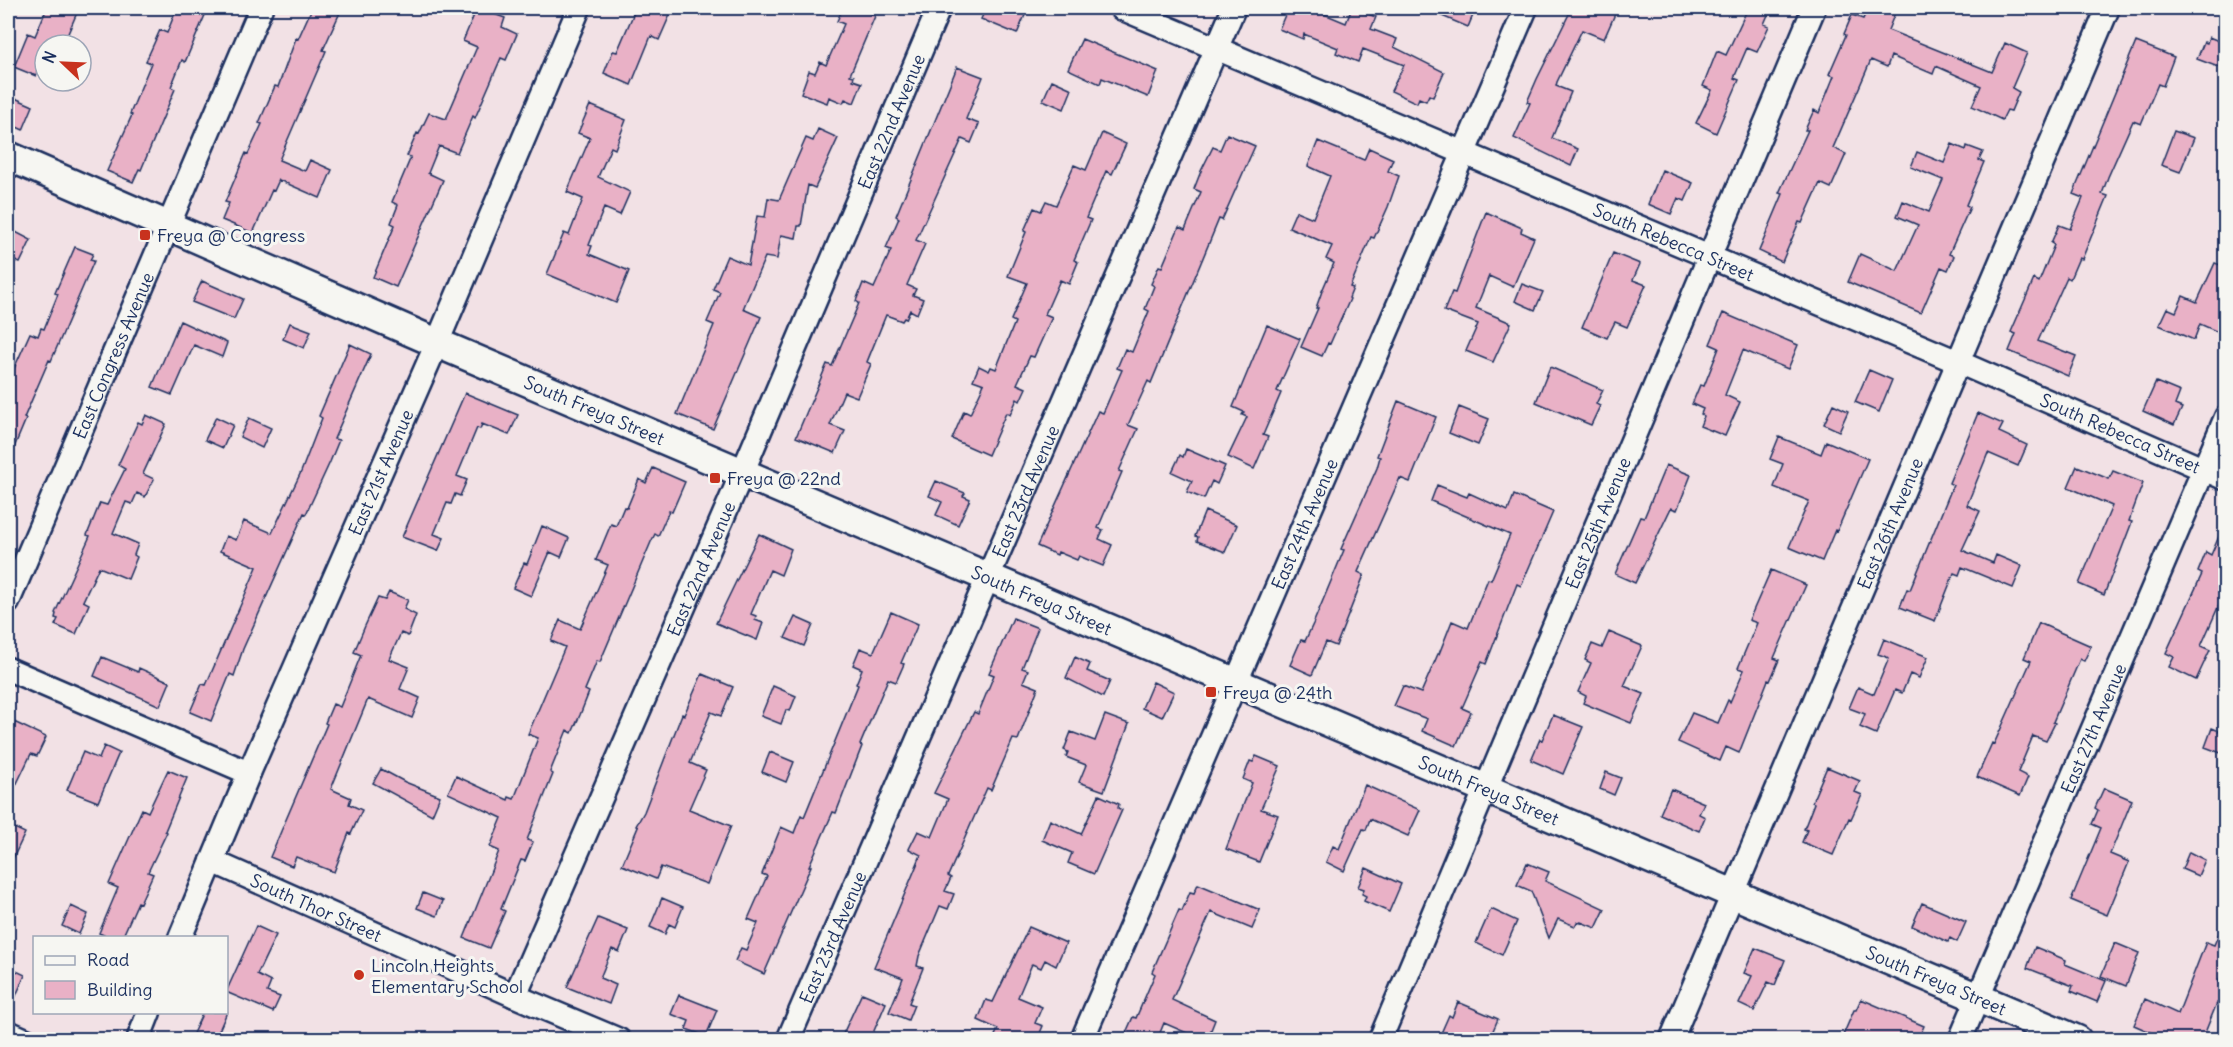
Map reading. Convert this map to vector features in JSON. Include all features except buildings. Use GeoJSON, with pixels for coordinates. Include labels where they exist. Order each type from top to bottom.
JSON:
{"type":"FeatureCollection","features":[{"type":"Feature","properties":{"kind":"main road","name":"South Freya Street"},"geometry":{"type":"LineString","coordinates":[[8,156],[437,343],[2077,1040]]}},
{"type":"Feature","properties":{"kind":"street","name":"East Congress Avenue"},"geometry":{"type":"LineString","coordinates":[[8,602],[261,8]]}},
{"type":"Feature","properties":{"kind":"street","name":"East 21st Avenue"},"geometry":{"type":"LineString","coordinates":[[181,936],[579,8]]}},
{"type":"Feature","properties":{"kind":"street","name":"East 22nd Avenue"},"geometry":{"type":"LineString","coordinates":[[515,996],[939,8]]}},
{"type":"Feature","properties":{"kind":"street","name":"South Rebecca Street"},"geometry":{"type":"LineString","coordinates":[[1120,8],[1958,362],[2226,479]]}},
{"type":"Feature","properties":{"kind":"street","name":"East 23rd Avenue"},"geometry":{"type":"LineString","coordinates":[[788,1040],[1234,8]]}},
{"type":"Feature","properties":{"kind":"street","name":"East 24th Avenue"},"geometry":{"type":"LineString","coordinates":[[1082,1040],[1238,682],[1526,8]]}},
{"type":"Feature","properties":{"kind":"street","name":"East 25th Avenue"},"geometry":{"type":"LineString","coordinates":[[1380,1040],[1814,8]]}},
{"type":"Feature","properties":{"kind":"street","name":"East 26th Avenue"},"geometry":{"type":"LineString","coordinates":[[1671,1040],[2108,8]]}},
{"type":"Feature","properties":{"kind":"street","name":"East 27th Avenue"},"geometry":{"type":"LineString","coordinates":[[1960,1040],[2226,417]]}},
{"type":"Feature","properties":{"kind":"street"},"geometry":{"type":"LineString","coordinates":[[8,669],[249,774]]}},
{"type":"Feature","properties":{"kind":"street","name":"South Thor Street"},"geometry":{"type":"LineString","coordinates":[[212,861],[619,1040]]}},
{"type":"Feature","properties":{"kind":"street"},"geometry":{"type":"LineString","coordinates":[[138,1040],[148,1014]]}},
{"type":"Feature","properties":{"kind":"street"},"geometry":{"type":"LineString","coordinates":[[8,1032],[26,1040]]}},
{"type":"Feature","properties":{"kind":"place","name":"Freya @ Congress"},"geometry":{"type":"Point","coordinates":[145,235]}},
{"type":"Feature","properties":{"kind":"place","name":"Freya @ 22nd"},"geometry":{"type":"Point","coordinates":[715,478]}},
{"type":"Feature","properties":{"kind":"place","name":"Freya @ 24th"},"geometry":{"type":"Point","coordinates":[1211,692]}},
{"type":"Feature","properties":{"kind":"place","name":"Lincoln Heights Elementary School"},"geometry":{"type":"Point","coordinates":[359,975]}}]}
